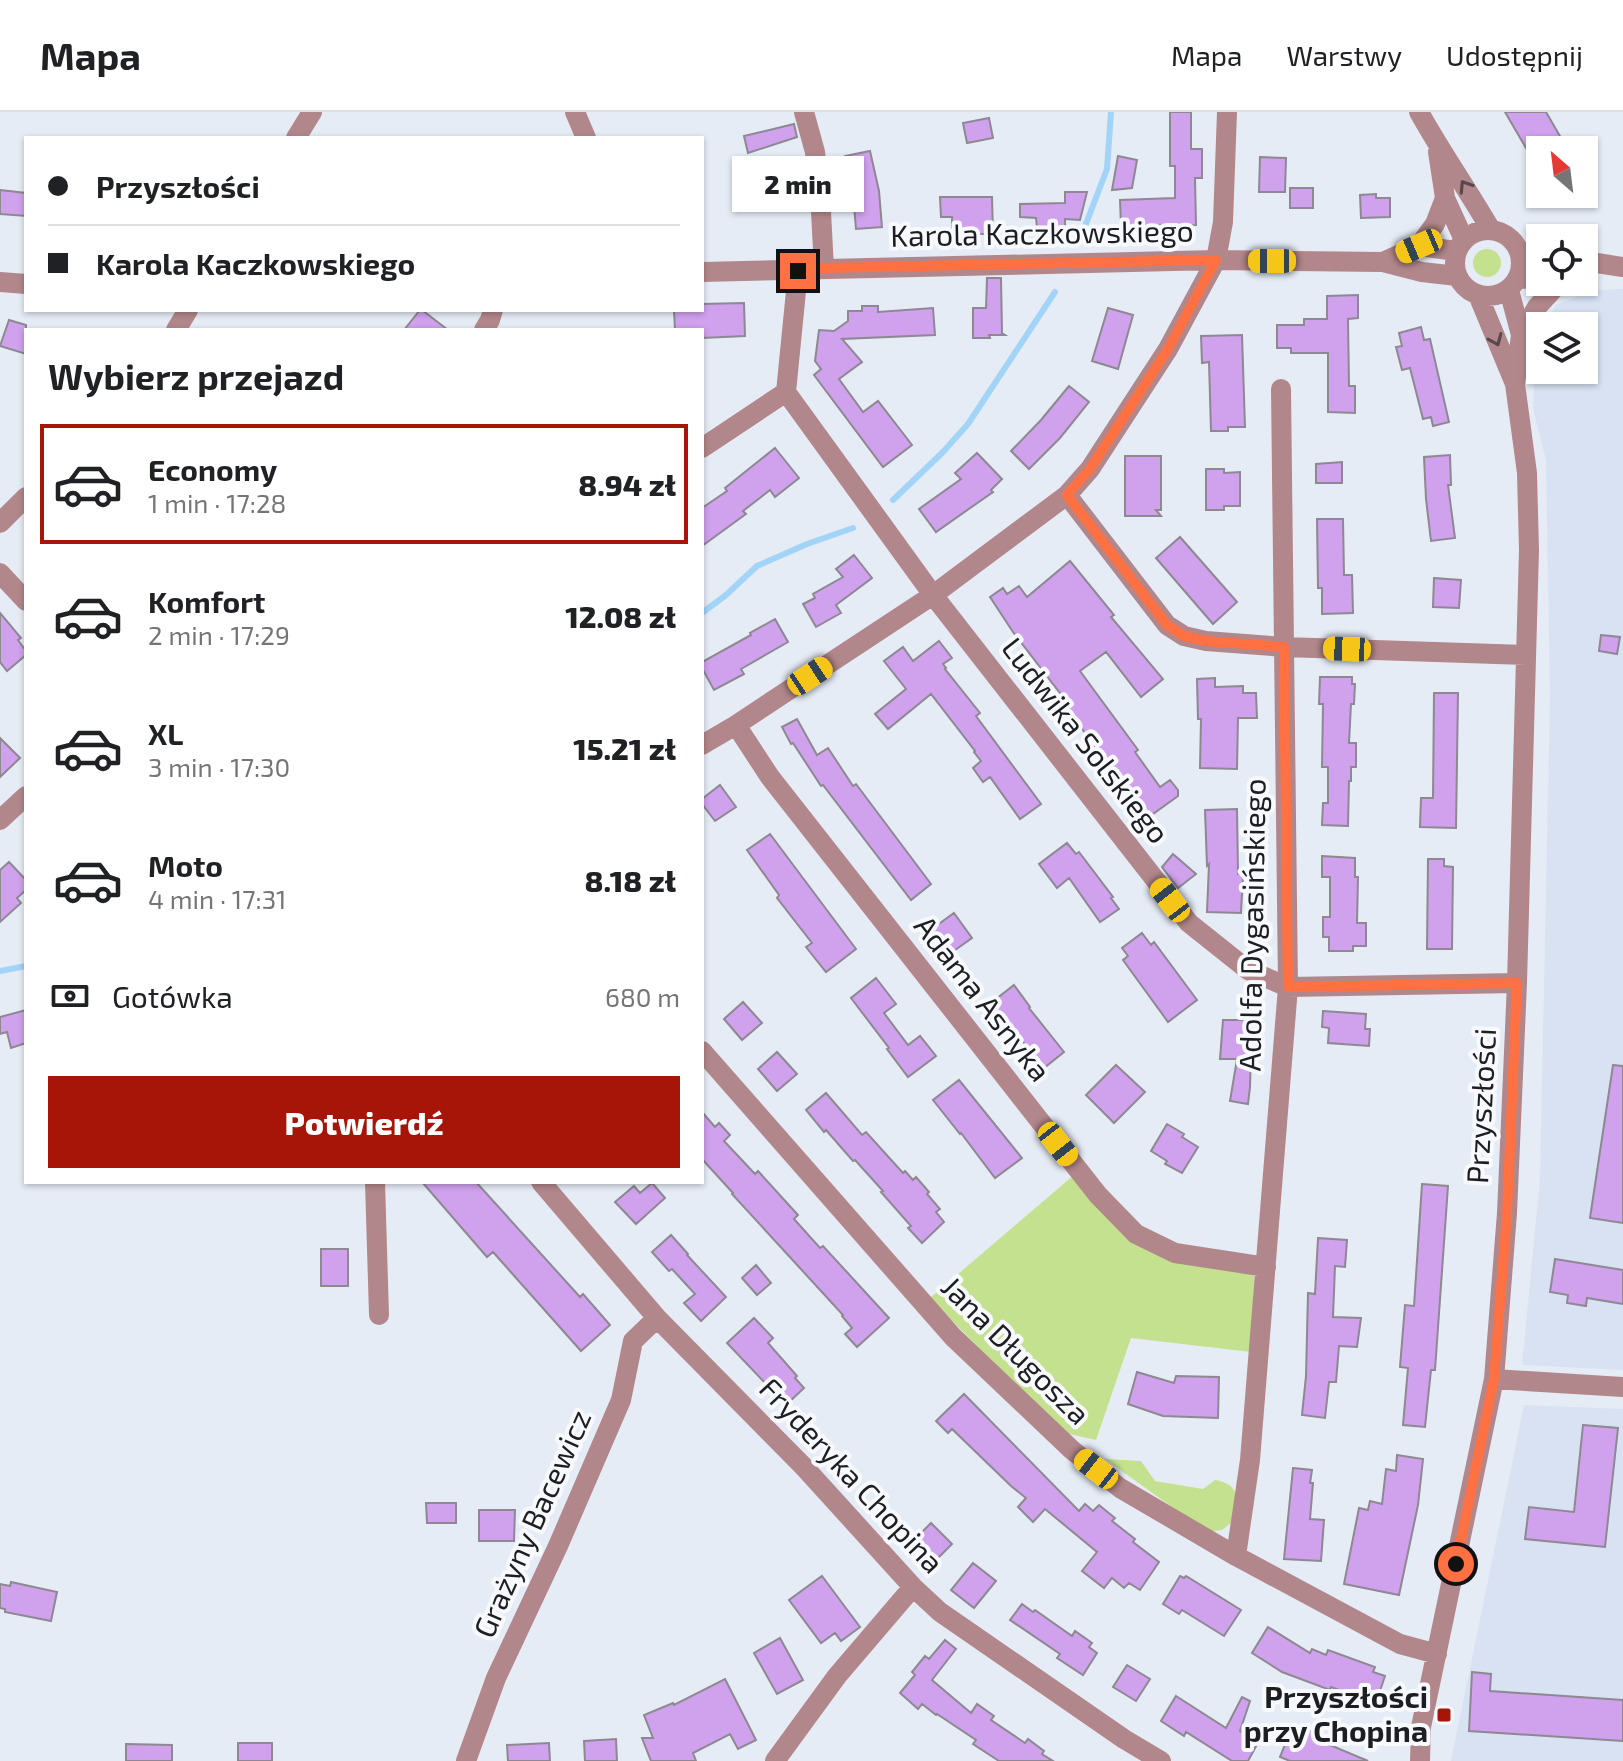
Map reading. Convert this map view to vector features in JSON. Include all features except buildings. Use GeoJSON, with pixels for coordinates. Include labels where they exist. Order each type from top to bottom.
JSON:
{"type":"FeatureCollection","features":[{"type":"Feature","properties":{"kind":"street"},"geometry":{"type":"LineString","coordinates":[[297,136],[312,112]]}},
{"type":"Feature","properties":{"kind":"street"},"geometry":{"type":"LineString","coordinates":[[575,112],[585,136]]}},
{"type":"Feature","properties":{"kind":"street"},"geometry":{"type":"LineString","coordinates":[[804,112],[815,152],[824,268]]}},
{"type":"Feature","properties":{"kind":"street"},"geometry":{"type":"LineString","coordinates":[[704,744],[933,595],[1067,495],[1090,469],[1168,349],[1216,260],[1223,222],[1227,112]]}},
{"type":"Feature","properties":{"kind":"street"},"geometry":{"type":"LineString","coordinates":[[1419,112],[1491,230]]}},
{"type":"Feature","properties":{"kind":"street"},"geometry":{"type":"LineString","coordinates":[[1436,144],[1445,198],[1460,245]]}},
{"type":"Feature","properties":{"kind":"street"},"geometry":{"type":"LineString","coordinates":[[1419,246],[1435,224],[1445,198]]}},
{"type":"Feature","properties":{"kind":"street"},"geometry":{"type":"LineString","coordinates":[[1526,250],[1500,232],[1476,232],[1460,245],[1454,264],[1465,288],[1478,295],[1495,296],[1513,284],[1526,282]]}},
{"type":"Feature","properties":{"kind":"street"},"geometry":{"type":"LineString","coordinates":[[1419,246],[1460,245]]}},
{"type":"Feature","properties":{"kind":"street","name":"Karola Kaczkowskiego"},"geometry":{"type":"LineString","coordinates":[[1383,262],[1419,246]]}},
{"type":"Feature","properties":{"kind":"street"},"geometry":{"type":"LineString","coordinates":[[1515,384],[1521,335],[1513,284],[1526,258]]}},
{"type":"Feature","properties":{"kind":"street","name":"Karola Kaczkowskiego"},"geometry":{"type":"LineString","coordinates":[[704,272],[1216,260],[1383,262],[1422,272],[1457,276]]}},
{"type":"Feature","properties":{"kind":"street"},"geometry":{"type":"LineString","coordinates":[[1598,263],[1619,267]]}},
{"type":"Feature","properties":{"kind":"street"},"geometry":{"type":"LineString","coordinates":[[1598,272],[1619,267]]}},
{"type":"Feature","properties":{"kind":"street"},"geometry":{"type":"LineString","coordinates":[[704,447],[786,392],[798,271]]}},
{"type":"Feature","properties":{"kind":"street"},"geometry":{"type":"LineString","coordinates":[[0,282],[24,284]]}},
{"type":"Feature","properties":{"kind":"street"},"geometry":{"type":"LineString","coordinates":[[1478,295],[1515,384]]}},
{"type":"Feature","properties":{"kind":"street"},"geometry":{"type":"LineString","coordinates":[[1521,335],[1547,296]]}},
{"type":"Feature","properties":{"kind":"street","name":"Przyszłości"},"geometry":{"type":"LineString","coordinates":[[1408,1761],[1421,1727],[1494,1379],[1507,1213],[1529,550],[1527,473],[1515,384]]}},
{"type":"Feature","properties":{"kind":"street","name":"Adolfa Dygasińskiego"},"geometry":{"type":"LineString","coordinates":[[1236,1556],[1250,1460],[1288,987],[1281,389]]}},
{"type":"Feature","properties":{"kind":"street","name":"Ludwika Solskiego"},"geometry":{"type":"LineString","coordinates":[[786,392],[933,595],[1189,923],[1248,970],[1288,987],[1517,983]]}},
{"type":"Feature","properties":{"kind":"street"},"geometry":{"type":"LineString","coordinates":[[1067,495],[1167,625],[1184,636],[1206,641],[1284,647],[1526,655]]}},
{"type":"Feature","properties":{"kind":"street"},"geometry":{"type":"LineString","coordinates":[[0,523],[24,499]]}},
{"type":"Feature","properties":{"kind":"street"},"geometry":{"type":"LineString","coordinates":[[0,573],[24,599]]}},
{"type":"Feature","properties":{"kind":"street","name":"Adama Asnyka"},"geometry":{"type":"LineString","coordinates":[[736,725],[770,777],[1098,1195],[1136,1234],[1175,1253],[1266,1267]]}},
{"type":"Feature","properties":{"kind":"street"},"geometry":{"type":"LineString","coordinates":[[0,820],[24,798]]}},
{"type":"Feature","properties":{"kind":"street","name":"Jana Długosza"},"geometry":{"type":"LineString","coordinates":[[704,1053],[953,1337],[1072,1450],[1120,1488],[1236,1556],[1400,1644],[1437,1654]]}},
{"type":"Feature","properties":{"kind":"street"},"geometry":{"type":"LineString","coordinates":[[375,1184],[379,1315]]}},
{"type":"Feature","properties":{"kind":"street","name":"Fryderyka Chopina"},"geometry":{"type":"LineString","coordinates":[[543,1184],[657,1318],[804,1467],[913,1587],[940,1612],[1124,1739],[1161,1761]]}},
{"type":"Feature","properties":{"kind":"street","name":"Grażyny Bacewicz"},"geometry":{"type":"LineString","coordinates":[[466,1761],[496,1678],[558,1546],[621,1400],[633,1341],[657,1318]]}},
{"type":"Feature","properties":{"kind":"street"},"geometry":{"type":"LineString","coordinates":[[1494,1379],[1623,1387]]}},
{"type":"Feature","properties":{"kind":"street"},"geometry":{"type":"LineString","coordinates":[[775,1761],[837,1676],[913,1587]]}},
{"type":"Feature","properties":{"kind":"street","name":"Przyszłości"},"geometry":{"type":"LineString","coordinates":[[1420,1761],[1421,1727]]}},
{"type":"Feature","properties":{"kind":"shaded area"},"geometry":{"type":"Polygon","coordinates":[[[1623,289],[1623,1370],[1522,1365],[1540,1179],[1550,699],[1546,460],[1533,409],[1534,384],[1598,384],[1598,312],[1552,312],[1555,305],[1579,296],[1598,296],[1598,290],[1623,289]]]}},
{"type":"Feature","properties":{"kind":"shaded area"},"geometry":{"type":"Polygon","coordinates":[[[1524,1405],[1623,1409],[1623,1761],[1451,1761],[1524,1405]]]}},
{"type":"Feature","properties":{"kind":"green space"},"geometry":{"type":"Polygon","coordinates":[[[1487,249],[1497,253],[1501,263],[1497,273],[1487,277],[1477,273],[1473,263],[1477,253],[1487,249]]]}},
{"type":"Feature","properties":{"kind":"green space"},"geometry":{"type":"Polygon","coordinates":[[[1074,1175],[1130,1239],[1255,1262],[1251,1352],[1131,1338],[1096,1440],[1061,1432],[930,1298],[1074,1175]]]}},
{"type":"Feature","properties":{"kind":"green space"},"geometry":{"type":"Polygon","coordinates":[[[1105,1459],[1141,1461],[1155,1481],[1203,1489],[1215,1480],[1223,1482],[1236,1494],[1235,1520],[1222,1530],[1207,1532],[1105,1459]]]}},
{"type":"Feature","properties":{"kind":"waterway"},"geometry":{"type":"LineString","coordinates":[[1079,242],[1107,169],[1111,112]]}},
{"type":"Feature","properties":{"kind":"waterway"},"geometry":{"type":"LineString","coordinates":[[893,500],[968,424],[1055,292]]}},
{"type":"Feature","properties":{"kind":"waterway"},"geometry":{"type":"LineString","coordinates":[[704,612],[757,566],[853,528]]}},
{"type":"Feature","properties":{"kind":"waterway"},"geometry":{"type":"LineString","coordinates":[[0,971],[24,966]]}},
{"type":"Feature","properties":{"kind":"place","name":"Przyszłości przy Chopina"},"geometry":{"type":"Point","coordinates":[1444,1715]}},
{"type":"Feature","properties":{"kind":"route"},"geometry":{"type":"LineString","coordinates":[[798,271],[1216,260],[1168,349],[1090,469],[1067,495],[1167,625],[1184,636],[1206,641],[1284,647],[1288,987],[1517,983],[1507,1213],[1494,1379],[1456,1564]]}}]}
